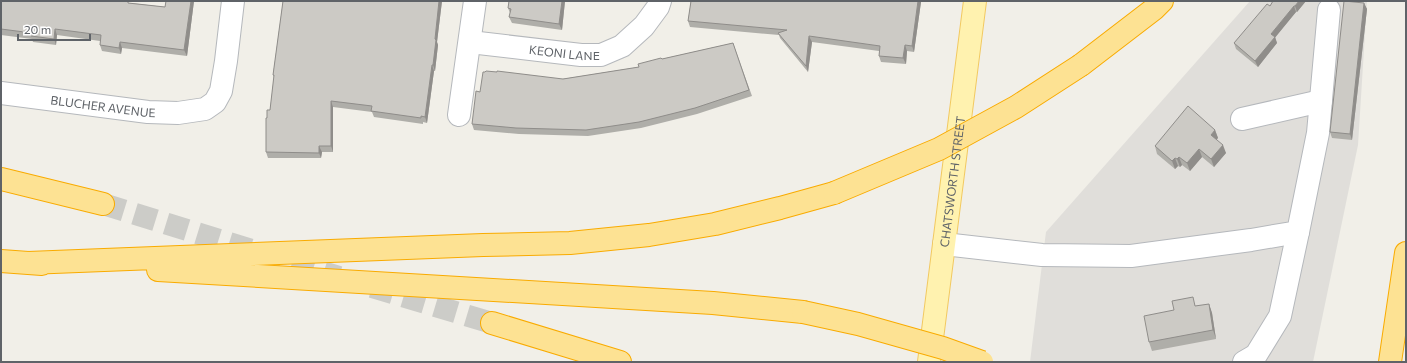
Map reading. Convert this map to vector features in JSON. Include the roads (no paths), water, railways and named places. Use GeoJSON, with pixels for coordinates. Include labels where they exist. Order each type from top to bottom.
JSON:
{"type":"FeatureCollection","features":[{"type":"Feature","properties":{"kind":"highway"},"geometry":{"type":"LineString","coordinates":[[28,263],[483,245],[570,243],[649,235],[715,224],[834,193],[940,149],[1016,107],[1081,64],[1154,9],[1162,1]]}},
{"type":"Feature","properties":{"kind":"highway"},"geometry":{"type":"LineString","coordinates":[[1,179],[103,204]]}},
{"type":"Feature","properties":{"kind":"highway"},"geometry":{"type":"LineString","coordinates":[[1390,362],[1406,253]]}},
{"type":"Feature","properties":{"kind":"highway"},"geometry":{"type":"LineString","coordinates":[[1,261],[713,303],[803,312],[858,324],[943,348],[982,362]]}},
{"type":"Feature","properties":{"kind":"highway"},"geometry":{"type":"LineString","coordinates":[[492,323],[620,362]]}},
{"type":"Feature","properties":{"kind":"main road","name":"CHATSWORTH STREET"},"geometry":{"type":"LineString","coordinates":[[929,362],[975,1]]}},
{"type":"Feature","properties":{"kind":"street","name":"BLUCHER AVENUE"},"geometry":{"type":"LineString","coordinates":[[1,93],[148,112],[178,113],[205,109],[215,102],[221,91],[233,1]]}},
{"type":"Feature","properties":{"kind":"street"},"geometry":{"type":"LineString","coordinates":[[459,115],[475,1]]}},
{"type":"Feature","properties":{"kind":"street","name":"KEONI LANE"},"geometry":{"type":"LineString","coordinates":[[470,42],[581,55],[601,55],[622,46],[644,26],[658,7],[660,1]]}},
{"type":"Feature","properties":{"kind":"street"},"geometry":{"type":"LineString","coordinates":[[1244,362],[1256,355],[1280,316],[1318,133],[1329,10]]}},
{"type":"Feature","properties":{"kind":"street"},"geometry":{"type":"LineString","coordinates":[[1242,119],[1321,101]]}},
{"type":"Feature","properties":{"kind":"street"},"geometry":{"type":"LineString","coordinates":[[944,244],[1042,255],[1131,256],[1251,240],[1298,232]]}},
{"type":"Feature","properties":{"kind":"tunnel"},"geometry":{"type":"LineString","coordinates":[[103,204],[339,277]]}},
{"type":"Feature","properties":{"kind":"tunnel"},"geometry":{"type":"LineString","coordinates":[[372,287],[492,323]]}}]}
